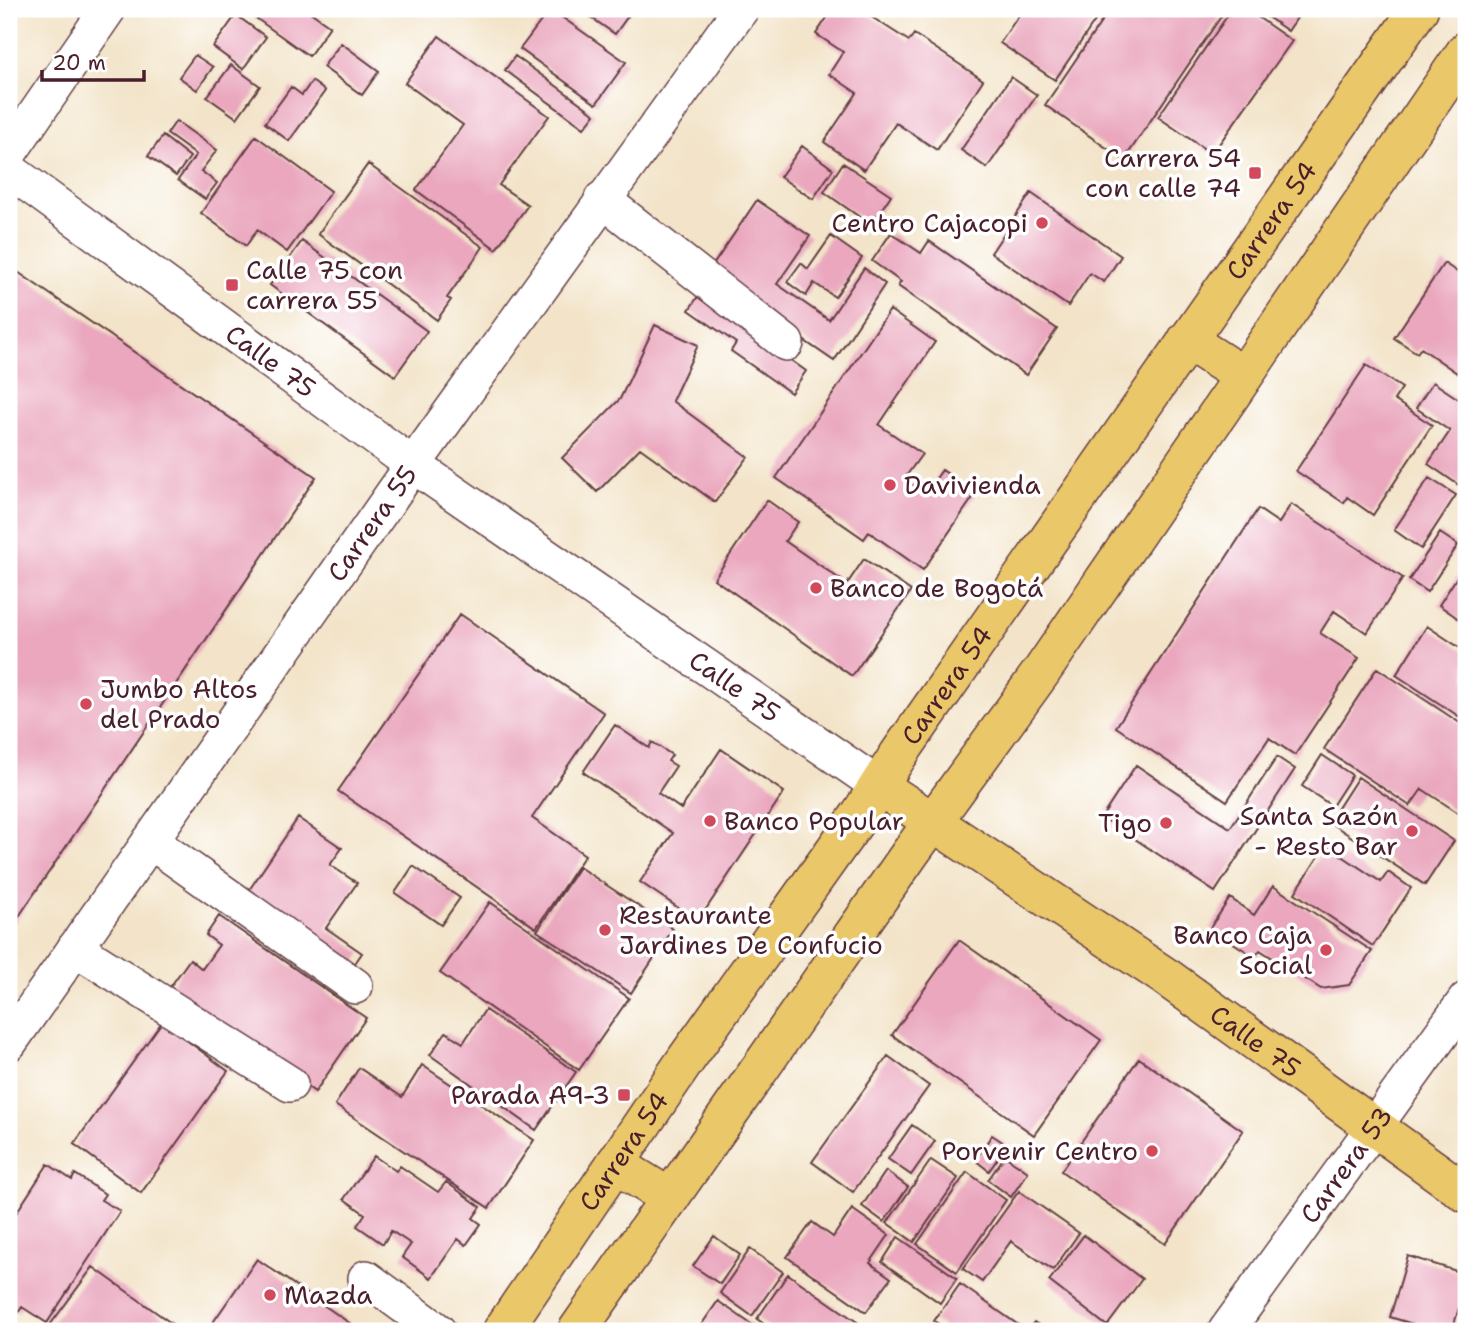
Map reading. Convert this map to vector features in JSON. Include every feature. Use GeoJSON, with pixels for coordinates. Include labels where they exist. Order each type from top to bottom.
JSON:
{"type":"FeatureCollection","features":[{"type":"Feature","properties":{"kind":"main road","name":"Carrera 54"},"geometry":{"type":"LineString","coordinates":[[502,1331],[687,1058],[1419,9]]}},
{"type":"Feature","properties":{"kind":"main road"},"geometry":{"type":"LineString","coordinates":[[577,1331],[933,821],[1042,671],[1466,51]]}},
{"type":"Feature","properties":{"kind":"main road"},"geometry":{"type":"LineString","coordinates":[[1187,340],[1243,376]]}},
{"type":"Feature","properties":{"kind":"main road","name":"Calle 75"},"geometry":{"type":"LineString","coordinates":[[879,786],[1166,977],[1466,1193]]}},
{"type":"Feature","properties":{"kind":"main road"},"geometry":{"type":"LineString","coordinates":[[615,1164],[670,1198]]}},
{"type":"Feature","properties":{"kind":"street"},"geometry":{"type":"LineString","coordinates":[[9,153],[108,9]]}},
{"type":"Feature","properties":{"kind":"street","name":"Carrera 55"},"geometry":{"type":"LineString","coordinates":[[9,1043],[413,465],[741,9]]}},
{"type":"Feature","properties":{"kind":"street","name":"Calle 75"},"geometry":{"type":"LineString","coordinates":[[9,170],[413,465],[879,786]]}},
{"type":"Feature","properties":{"kind":"street"},"geometry":{"type":"LineString","coordinates":[[602,199],[786,343]]}},
{"type":"Feature","properties":{"kind":"street"},"geometry":{"type":"LineString","coordinates":[[150,841],[355,986]]}},
{"type":"Feature","properties":{"kind":"street"},"geometry":{"type":"LineString","coordinates":[[75,948],[290,1084]]}},
{"type":"Feature","properties":{"kind":"street","name":"Carrera 53"},"geometry":{"type":"LineString","coordinates":[[1226,1331],[1466,1000]]}},
{"type":"Feature","properties":{"kind":"street"},"geometry":{"type":"LineString","coordinates":[[366,1278],[438,1331]]}},
{"type":"Feature","properties":{"kind":"building"},"geometry":{"type":"Polygon","coordinates":[[[243,9],[306,9],[330,26],[309,56],[243,9]]]}},
{"type":"Feature","properties":{"kind":"building"},"geometry":{"type":"Polygon","coordinates":[[[550,9],[626,62],[596,104],[520,49],[550,9]]]}},
{"type":"Feature","properties":{"kind":"building"},"geometry":{"type":"Polygon","coordinates":[[[579,9],[633,9],[615,34],[579,9]]]}},
{"type":"Feature","properties":{"kind":"building"},"geometry":{"type":"Polygon","coordinates":[[[833,9],[859,9],[909,41],[914,34],[983,80],[937,150],[896,123],[864,170],[824,142],[857,93],[829,74],[843,52],[816,34],[833,9]]]}},
{"type":"Feature","properties":{"kind":"building"},"geometry":{"type":"Polygon","coordinates":[[[1023,9],[1103,9],[1055,80],[1000,43],[1023,9]]]}},
{"type":"Feature","properties":{"kind":"building"},"geometry":{"type":"Polygon","coordinates":[[[1110,9],[1226,9],[1124,160],[1045,105],[1110,9]]]}},
{"type":"Feature","properties":{"kind":"building"},"geometry":{"type":"Polygon","coordinates":[[[1232,9],[1246,9],[1292,41],[1212,154],[1158,117],[1232,9]]]}},
{"type":"Feature","properties":{"kind":"building"},"geometry":{"type":"Polygon","coordinates":[[[1256,9],[1303,9],[1288,31],[1256,9]]]}},
{"type":"Feature","properties":{"kind":"building"},"geometry":{"type":"Polygon","coordinates":[[[236,15],[266,37],[243,69],[213,47],[236,15]]]}},
{"type":"Feature","properties":{"kind":"building"},"geometry":{"type":"Polygon","coordinates":[[[439,36],[549,116],[499,185],[528,205],[496,249],[416,190],[463,125],[405,83],[439,36]]]}},
{"type":"Feature","properties":{"kind":"building"},"geometry":{"type":"Polygon","coordinates":[[[341,43],[379,71],[362,95],[323,67],[341,43]]]}},
{"type":"Feature","properties":{"kind":"building"},"geometry":{"type":"Polygon","coordinates":[[[195,55],[213,67],[197,90],[179,77],[195,55]]]}},
{"type":"Feature","properties":{"kind":"building"},"geometry":{"type":"Polygon","coordinates":[[[515,56],[595,114],[584,128],[505,70],[515,56]]]}},
{"type":"Feature","properties":{"kind":"building"},"geometry":{"type":"Polygon","coordinates":[[[231,65],[260,86],[237,118],[207,97],[231,65]]]}},
{"type":"Feature","properties":{"kind":"building"},"geometry":{"type":"Polygon","coordinates":[[[1011,77],[1037,95],[987,168],[961,150],[1011,77]]]}},
{"type":"Feature","properties":{"kind":"building"},"geometry":{"type":"Polygon","coordinates":[[[312,81],[325,91],[289,141],[265,123],[291,87],[302,95],[312,81]]]}},
{"type":"Feature","properties":{"kind":"building"},"geometry":{"type":"Polygon","coordinates":[[[176,121],[217,150],[201,171],[217,183],[205,199],[178,180],[196,155],[167,134],[176,121]]]}},
{"type":"Feature","properties":{"kind":"building"},"geometry":{"type":"Polygon","coordinates":[[[163,136],[190,157],[176,176],[148,156],[163,136]]]}},
{"type":"Feature","properties":{"kind":"building"},"geometry":{"type":"Polygon","coordinates":[[[256,136],[331,191],[287,252],[257,230],[246,246],[201,213],[256,136]]]}},
{"type":"Feature","properties":{"kind":"building"},"geometry":{"type":"Polygon","coordinates":[[[802,146],[833,169],[813,199],[780,177],[802,146]]]}},
{"type":"Feature","properties":{"kind":"building"},"geometry":{"type":"Polygon","coordinates":[[[843,163],[891,195],[871,225],[824,192],[843,163]]]}},
{"type":"Feature","properties":{"kind":"building"},"geometry":{"type":"Polygon","coordinates":[[[368,164],[483,247],[447,298],[451,300],[437,320],[318,234],[368,164]]]}},
{"type":"Feature","properties":{"kind":"building","name":"Centro Cajacopi"},"geometry":{"type":"Polygon","coordinates":[[[1031,193],[1121,256],[1104,282],[1090,273],[1068,306],[991,253],[1031,193]]]}},
{"type":"Feature","properties":{"kind":"building"},"geometry":{"type":"Polygon","coordinates":[[[757,200],[810,236],[777,284],[829,320],[864,268],[885,284],[834,361],[707,274],[757,200]]]}},
{"type":"Feature","properties":{"kind":"building"},"geometry":{"type":"Polygon","coordinates":[[[891,233],[921,253],[929,241],[1057,329],[1026,375],[898,286],[901,282],[872,261],[891,233]]]}},
{"type":"Feature","properties":{"kind":"building"},"geometry":{"type":"Polygon","coordinates":[[[831,236],[862,258],[835,297],[814,283],[806,296],[787,282],[801,263],[808,269],[831,236]]]}},
{"type":"Feature","properties":{"kind":"building"},"geometry":{"type":"Polygon","coordinates":[[[302,241],[427,331],[395,376],[270,285],[302,241]]]}},
{"type":"Feature","properties":{"kind":"building"},"geometry":{"type":"Polygon","coordinates":[[[1444,263],[1466,278],[1466,359],[1457,373],[1421,348],[1417,353],[1394,338],[1444,263]]]}},
{"type":"Feature","properties":{"kind":"building","name":"Jumbo Altos del Prado"},"geometry":{"type":"Polygon","coordinates":[[[9,266],[316,477],[9,931],[9,266]]]}},
{"type":"Feature","properties":{"kind":"building"},"geometry":{"type":"Polygon","coordinates":[[[699,295],[806,371],[791,393],[731,351],[736,343],[689,310],[699,295]]]}},
{"type":"Feature","properties":{"kind":"building"},"geometry":{"type":"Polygon","coordinates":[[[890,310],[935,342],[879,425],[922,454],[904,479],[925,494],[942,470],[976,493],[923,570],[869,532],[864,539],[776,478],[890,310]]]}},
{"type":"Feature","properties":{"kind":"building"},"geometry":{"type":"Polygon","coordinates":[[[655,325],[698,345],[672,401],[748,457],[715,502],[640,448],[597,492],[562,458],[620,399],[655,325]]]}},
{"type":"Feature","properties":{"kind":"building"},"geometry":{"type":"Polygon","coordinates":[[[1366,365],[1402,388],[1394,400],[1432,425],[1373,515],[1347,497],[1344,503],[1296,471],[1366,365]]]}},
{"type":"Feature","properties":{"kind":"building"},"geometry":{"type":"Polygon","coordinates":[[[1433,382],[1466,404],[1466,490],[1428,464],[1450,431],[1416,408],[1433,382]]]}},
{"type":"Feature","properties":{"kind":"building"},"geometry":{"type":"Polygon","coordinates":[[[1429,478],[1456,495],[1421,549],[1394,530],[1429,478]]]}},
{"type":"Feature","properties":{"kind":"building","name":"Banco de Bogotá"},"geometry":{"type":"Polygon","coordinates":[[[767,500],[798,522],[785,541],[847,584],[864,559],[911,591],[852,676],[714,579],[767,500]]]}},
{"type":"Feature","properties":{"kind":"building"},"geometry":{"type":"Polygon","coordinates":[[[1291,504],[1403,578],[1367,633],[1334,611],[1320,633],[1359,658],[1295,755],[1269,738],[1227,801],[1116,727],[1258,509],[1279,523],[1291,504]]]}},
{"type":"Feature","properties":{"kind":"building"},"geometry":{"type":"Polygon","coordinates":[[[1440,533],[1458,545],[1427,592],[1409,580],[1440,533]]]}},
{"type":"Feature","properties":{"kind":"building"},"geometry":{"type":"Polygon","coordinates":[[[1466,563],[1466,624],[1439,605],[1466,563]]]}},
{"type":"Feature","properties":{"kind":"building"},"geometry":{"type":"Polygon","coordinates":[[[460,614],[604,713],[532,818],[585,855],[536,928],[338,791],[460,614]]]}},
{"type":"Feature","properties":{"kind":"building"},"geometry":{"type":"Polygon","coordinates":[[[1427,626],[1466,652],[1466,721],[1396,675],[1427,626]]]}},
{"type":"Feature","properties":{"kind":"building"},"geometry":{"type":"Polygon","coordinates":[[[1377,668],[1466,727],[1466,818],[1422,789],[1410,806],[1324,749],[1377,668]]]}},
{"type":"Feature","properties":{"kind":"building","name":"Banco Popular"},"geometry":{"type":"Polygon","coordinates":[[[615,725],[649,748],[652,742],[672,755],[668,761],[676,766],[658,793],[681,809],[721,749],[784,792],[698,921],[640,882],[673,833],[583,772],[615,725]]]}},
{"type":"Feature","properties":{"kind":"building"},"geometry":{"type":"Polygon","coordinates":[[[1322,755],[1352,775],[1332,806],[1302,786],[1322,755]]]}},
{"type":"Feature","properties":{"kind":"building","name":"Tigo"},"geometry":{"type":"Polygon","coordinates":[[[1277,757],[1295,769],[1215,892],[1102,817],[1136,765],[1230,828],[1277,757]]]}},
{"type":"Feature","properties":{"kind":"building"},"geometry":{"type":"Polygon","coordinates":[[[1358,777],[1454,841],[1425,885],[1329,822],[1358,777]]]}},
{"type":"Feature","properties":{"kind":"building"},"geometry":{"type":"Polygon","coordinates":[[[298,818],[342,848],[330,865],[357,883],[326,928],[362,953],[351,969],[243,899],[298,818]]]}},
{"type":"Feature","properties":{"kind":"building"},"geometry":{"type":"Polygon","coordinates":[[[1326,845],[1381,882],[1388,872],[1411,888],[1373,946],[1295,893],[1326,845]]]}},
{"type":"Feature","properties":{"kind":"building"},"geometry":{"type":"Polygon","coordinates":[[[413,866],[460,898],[441,925],[395,893],[413,866]]]}},
{"type":"Feature","properties":{"kind":"building","name":"Restaurante Jardines De Confucio"},"geometry":{"type":"Polygon","coordinates":[[[579,867],[673,929],[631,993],[537,931],[579,867]]]}},
{"type":"Feature","properties":{"kind":"building"},"geometry":{"type":"Polygon","coordinates":[[[1273,886],[1372,951],[1349,985],[1321,989],[1260,950],[1255,957],[1210,928],[1230,898],[1254,915],[1273,886]]]}},
{"type":"Feature","properties":{"kind":"building"},"geometry":{"type":"Polygon","coordinates":[[[490,902],[629,998],[579,1070],[440,973],[490,902]]]}},
{"type":"Feature","properties":{"kind":"building"},"geometry":{"type":"Polygon","coordinates":[[[219,916],[366,1018],[315,1092],[168,990],[190,959],[202,969],[219,945],[206,935],[219,916]]]}},
{"type":"Feature","properties":{"kind":"building"},"geometry":{"type":"Polygon","coordinates":[[[959,940],[1101,1040],[1034,1135],[892,1035],[959,940]]]}},
{"type":"Feature","properties":{"kind":"building"},"geometry":{"type":"Polygon","coordinates":[[[485,1010],[576,1072],[536,1130],[430,1055],[446,1032],[463,1043],[485,1010]]]}},
{"type":"Feature","properties":{"kind":"building"},"geometry":{"type":"Polygon","coordinates":[[[162,1022],[228,1071],[141,1193],[74,1144],[162,1022]]]}},
{"type":"Feature","properties":{"kind":"building"},"geometry":{"type":"Polygon","coordinates":[[[888,1056],[929,1086],[853,1192],[812,1162],[888,1056]]]}},
{"type":"Feature","properties":{"kind":"building","name":"Porvenir Centro"},"geometry":{"type":"Polygon","coordinates":[[[1139,1058],[1243,1131],[1165,1244],[1061,1171],[1139,1058]]]}},
{"type":"Feature","properties":{"kind":"building"},"geometry":{"type":"Polygon","coordinates":[[[422,1065],[534,1140],[489,1208],[335,1105],[359,1068],[402,1097],[422,1065]]]}},
{"type":"Feature","properties":{"kind":"building"},"geometry":{"type":"Polygon","coordinates":[[[912,1125],[935,1141],[911,1175],[888,1159],[912,1125]]]}},
{"type":"Feature","properties":{"kind":"building"},"geometry":{"type":"Polygon","coordinates":[[[992,1135],[1007,1145],[989,1171],[975,1160],[992,1135]]]}},
{"type":"Feature","properties":{"kind":"building"},"geometry":{"type":"Polygon","coordinates":[[[374,1156],[396,1171],[400,1166],[438,1192],[446,1182],[481,1207],[473,1218],[481,1224],[466,1245],[458,1239],[431,1278],[402,1257],[411,1244],[391,1231],[383,1244],[357,1226],[365,1214],[344,1199],[374,1156]]]}},
{"type":"Feature","properties":{"kind":"building"},"geometry":{"type":"Polygon","coordinates":[[[1005,1156],[1028,1172],[1011,1197],[988,1180],[1005,1156]]]}},
{"type":"Feature","properties":{"kind":"building"},"geometry":{"type":"Polygon","coordinates":[[[931,1160],[958,1178],[914,1242],[887,1223],[931,1160]]]}},
{"type":"Feature","properties":{"kind":"building"},"geometry":{"type":"Polygon","coordinates":[[[48,1164],[72,1180],[75,1174],[105,1194],[101,1200],[120,1211],[47,1323],[22,1307],[18,1313],[9,1307],[9,1224],[48,1164]]]}},
{"type":"Feature","properties":{"kind":"building"},"geometry":{"type":"Polygon","coordinates":[[[886,1171],[908,1187],[884,1222],[862,1206],[886,1171]]]}},
{"type":"Feature","properties":{"kind":"building"},"geometry":{"type":"Polygon","coordinates":[[[967,1172],[1006,1200],[957,1272],[917,1244],[967,1172]]]}},
{"type":"Feature","properties":{"kind":"building"},"geometry":{"type":"Polygon","coordinates":[[[1019,1191],[1079,1233],[1053,1270],[1011,1241],[982,1282],[963,1269],[1019,1191]]]}},
{"type":"Feature","properties":{"kind":"building"},"geometry":{"type":"Polygon","coordinates":[[[852,1209],[889,1235],[870,1263],[891,1278],[866,1312],[787,1257],[812,1222],[833,1237],[852,1209]]]}},
{"type":"Feature","properties":{"kind":"building"},"geometry":{"type":"Polygon","coordinates":[[[1084,1235],[1142,1279],[1107,1326],[1049,1281],[1084,1235]]]}},
{"type":"Feature","properties":{"kind":"building"},"geometry":{"type":"Polygon","coordinates":[[[714,1236],[740,1255],[720,1284],[693,1266],[714,1236]]]}},
{"type":"Feature","properties":{"kind":"building"},"geometry":{"type":"Polygon","coordinates":[[[898,1237],[957,1278],[940,1303],[882,1262],[898,1237]]]}},
{"type":"Feature","properties":{"kind":"building"},"geometry":{"type":"Polygon","coordinates":[[[750,1249],[783,1272],[752,1316],[720,1293],[750,1249]]]}},
{"type":"Feature","properties":{"kind":"building"},"geometry":{"type":"Polygon","coordinates":[[[1408,1256],[1466,1274],[1466,1284],[1452,1331],[1436,1331],[1390,1317],[1408,1256]]]}},
{"type":"Feature","properties":{"kind":"building","name":"Mazda"},"geometry":{"type":"Polygon","coordinates":[[[257,1259],[361,1331],[207,1331],[257,1259]]]}},
{"type":"Feature","properties":{"kind":"building"},"geometry":{"type":"Polygon","coordinates":[[[93,1267],[182,1331],[58,1331],[50,1325],[93,1267]]]}},
{"type":"Feature","properties":{"kind":"building"},"geometry":{"type":"Polygon","coordinates":[[[788,1274],[870,1331],[774,1331],[757,1319],[788,1274]]]}},
{"type":"Feature","properties":{"kind":"building"},"geometry":{"type":"Polygon","coordinates":[[[960,1284],[1024,1329],[949,1331],[934,1321],[960,1284]]]}},
{"type":"Feature","properties":{"kind":"building"},"geometry":{"type":"Polygon","coordinates":[[[718,1301],[761,1331],[697,1331],[718,1301]]]}},
{"type":"Feature","properties":{"kind":"building"},"geometry":{"type":"Polygon","coordinates":[[[1034,1322],[1048,1331],[1027,1331],[1034,1322]]]}},
{"type":"Feature","properties":{"kind":"place","name":"Carrera 54 con calle 74"},"geometry":{"type":"Point","coordinates":[1255,173]}},
{"type":"Feature","properties":{"kind":"place","name":"Centro Cajacopi"},"geometry":{"type":"Point","coordinates":[1042,223]}},
{"type":"Feature","properties":{"kind":"place","name":"Calle 75 con carrera 55"},"geometry":{"type":"Point","coordinates":[232,285]}},
{"type":"Feature","properties":{"kind":"place","name":"Davivienda"},"geometry":{"type":"Point","coordinates":[890,485]}},
{"type":"Feature","properties":{"kind":"place","name":"Banco de Bogotá"},"geometry":{"type":"Point","coordinates":[816,588]}},
{"type":"Feature","properties":{"kind":"place","name":"Jumbo Altos del Prado"},"geometry":{"type":"Point","coordinates":[86,704]}},
{"type":"Feature","properties":{"kind":"place","name":"Banco Popular"},"geometry":{"type":"Point","coordinates":[710,821]}},
{"type":"Feature","properties":{"kind":"place","name":"Tigo"},"geometry":{"type":"Point","coordinates":[1166,823]}},
{"type":"Feature","properties":{"kind":"place","name":"Santa Sazón - Resto Bar"},"geometry":{"type":"Point","coordinates":[1412,831]}},
{"type":"Feature","properties":{"kind":"place","name":"Restaurante Jardines De Confucio"},"geometry":{"type":"Point","coordinates":[605,930]}},
{"type":"Feature","properties":{"kind":"place","name":"Banco Caja Social"},"geometry":{"type":"Point","coordinates":[1326,950]}},
{"type":"Feature","properties":{"kind":"place","name":"Parada A9-3"},"geometry":{"type":"Point","coordinates":[624,1095]}},
{"type":"Feature","properties":{"kind":"place","name":"Porvenir Centro"},"geometry":{"type":"Point","coordinates":[1152,1151]}},
{"type":"Feature","properties":{"kind":"place","name":"Mazda"},"geometry":{"type":"Point","coordinates":[270,1295]}}]}
